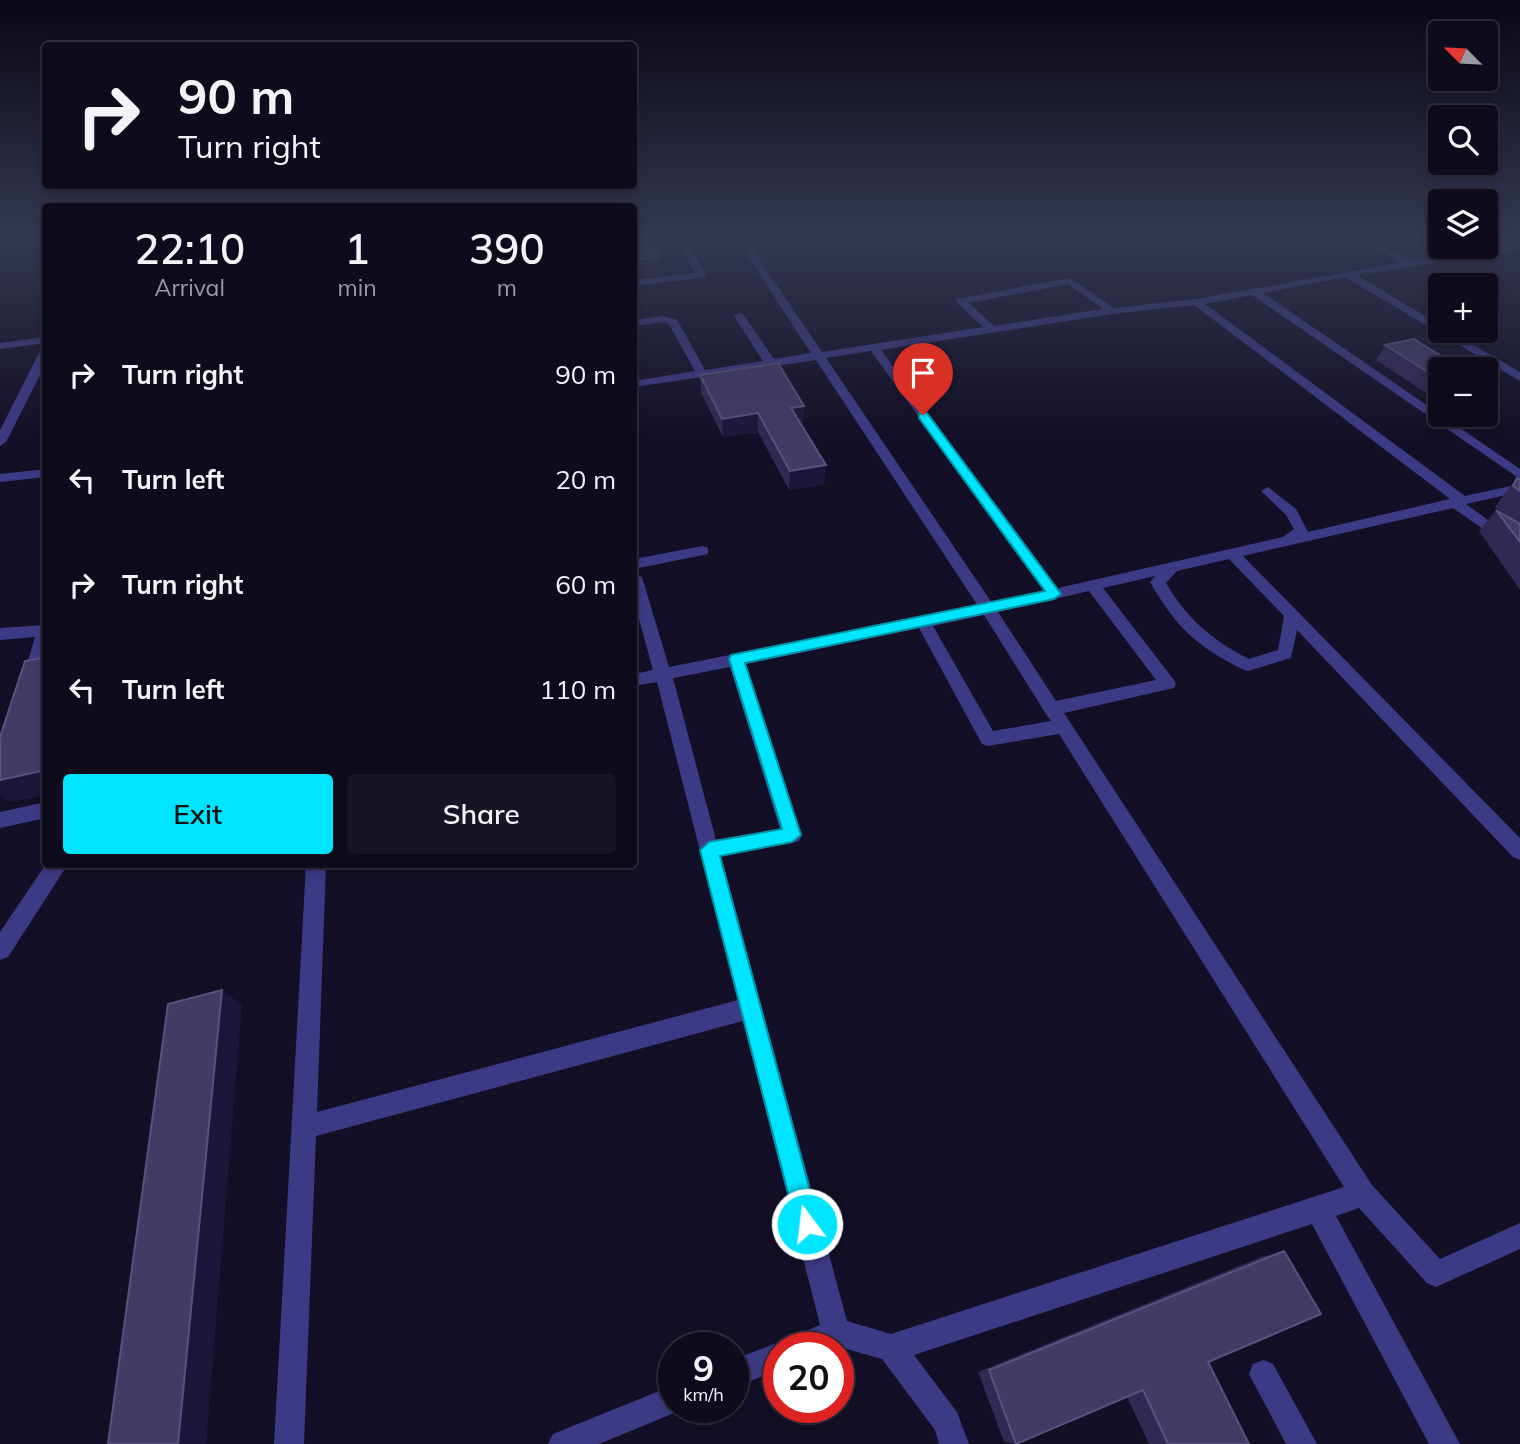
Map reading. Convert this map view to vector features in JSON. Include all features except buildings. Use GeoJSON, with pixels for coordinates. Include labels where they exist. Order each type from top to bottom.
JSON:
{"type":"FeatureCollection","features":[{"type":"Feature","properties":{"kind":"lane"},"geometry":{"type":"LineString","coordinates":[[781,302],[988,609],[1363,1194],[1436,1274],[1520,1236]]}},
{"type":"Feature","properties":{"kind":"lane"},"geometry":{"type":"LineString","coordinates":[[962,302],[992,330]]}},
{"type":"Feature","properties":{"kind":"lane"},"geometry":{"type":"LineString","coordinates":[[1100,302],[1112,311]]}},
{"type":"Feature","properties":{"kind":"lane"},"geometry":{"type":"LineString","coordinates":[[637,384],[1112,311],[1192,302]]}},
{"type":"Feature","properties":{"kind":"lane"},"geometry":{"type":"LineString","coordinates":[[1197,302],[1520,550]]}},
{"type":"Feature","properties":{"kind":"lane"},"geometry":{"type":"LineString","coordinates":[[1270,302],[1520,475]]}},
{"type":"Feature","properties":{"kind":"lane"},"geometry":{"type":"LineString","coordinates":[[1395,302],[1428,322]]}},
{"type":"Feature","properties":{"kind":"lane"},"geometry":{"type":"LineString","coordinates":[[739,316],[771,364]]}},
{"type":"Feature","properties":{"kind":"lane"},"geometry":{"type":"LineString","coordinates":[[637,323],[663,319],[673,322],[702,374]]}},
{"type":"Feature","properties":{"kind":"lane"},"geometry":{"type":"LineString","coordinates":[[0,346],[42,341]]}},
{"type":"Feature","properties":{"kind":"lane"},"geometry":{"type":"LineString","coordinates":[[1463,343],[1520,377]]}},
{"type":"Feature","properties":{"kind":"lane"},"geometry":{"type":"LineString","coordinates":[[874,348],[1054,594]]}},
{"type":"Feature","properties":{"kind":"lane"},"geometry":{"type":"LineString","coordinates":[[0,442],[42,359]]}},
{"type":"Feature","properties":{"kind":"lane"},"geometry":{"type":"LineString","coordinates":[[1376,376],[1391,373]]}},
{"type":"Feature","properties":{"kind":"lane"},"geometry":{"type":"LineString","coordinates":[[0,404],[20,401]]}},
{"type":"Feature","properties":{"kind":"lane"},"geometry":{"type":"LineString","coordinates":[[0,478],[42,473]]}},
{"type":"Feature","properties":{"kind":"lane"},"geometry":{"type":"LineString","coordinates":[[637,679],[988,609],[1520,488]]}},
{"type":"Feature","properties":{"kind":"lane"},"geometry":{"type":"LineString","coordinates":[[1268,491],[1291,512],[1312,526],[1331,532]]}},
{"type":"Feature","properties":{"kind":"lane"},"geometry":{"type":"LineString","coordinates":[[1285,542],[1302,530],[1291,512]]}},
{"type":"Feature","properties":{"kind":"lane"},"geometry":{"type":"LineString","coordinates":[[637,563],[703,551]]}},
{"type":"Feature","properties":{"kind":"lane"},"geometry":{"type":"LineString","coordinates":[[1233,554],[1520,851]]}},
{"type":"Feature","properties":{"kind":"lane"},"geometry":{"type":"LineString","coordinates":[[1171,568],[1158,582],[1173,611],[1205,644],[1248,665],[1285,654],[1292,615]]}},
{"type":"Feature","properties":{"kind":"lane"},"geometry":{"type":"LineString","coordinates":[[923,622],[988,739],[1168,684],[1093,586]]}},
{"type":"Feature","properties":{"kind":"lane"},"geometry":{"type":"LineString","coordinates":[[637,587],[663,674],[836,1332]]}},
{"type":"Feature","properties":{"kind":"lane"},"geometry":{"type":"LineString","coordinates":[[0,634],[42,631]]}},
{"type":"Feature","properties":{"kind":"lane"},"geometry":{"type":"LineString","coordinates":[[21,702],[39,676],[42,654]]}},
{"type":"Feature","properties":{"kind":"lane"},"geometry":{"type":"LineString","coordinates":[[709,850],[792,835],[736,659]]}},
{"type":"Feature","properties":{"kind":"lane"},"geometry":{"type":"LineString","coordinates":[[0,820],[42,811]]}},
{"type":"Feature","properties":{"kind":"lane"},"geometry":{"type":"LineString","coordinates":[[0,950],[55,868]]}},
{"type":"Feature","properties":{"kind":"lane"},"geometry":{"type":"LineString","coordinates":[[289,1444],[316,868]]}},
{"type":"Feature","properties":{"kind":"lane"},"geometry":{"type":"LineString","coordinates":[[304,1127],[751,1008]]}},
{"type":"Feature","properties":{"kind":"lane"},"geometry":{"type":"LineString","coordinates":[[854,1337],[891,1348],[1363,1194]]}},
{"type":"Feature","properties":{"kind":"lane"},"geometry":{"type":"LineString","coordinates":[[1318,1209],[1445,1444]]}},
{"type":"Feature","properties":{"kind":"lane"},"geometry":{"type":"LineString","coordinates":[[891,1348],[947,1422],[954,1444]]}},
{"type":"Feature","properties":{"kind":"lane"},"geometry":{"type":"LineString","coordinates":[[1263,1374],[1302,1444]]}},
{"type":"Feature","properties":{"kind":"lane"},"geometry":{"type":"LineString","coordinates":[[563,1444],[658,1405]]}},
{"type":"Feature","properties":{"kind":"route"},"geometry":{"type":"LineString","coordinates":[[807,1224],[709,850],[792,835],[736,659],[1054,594],[923,415]]}}]}
